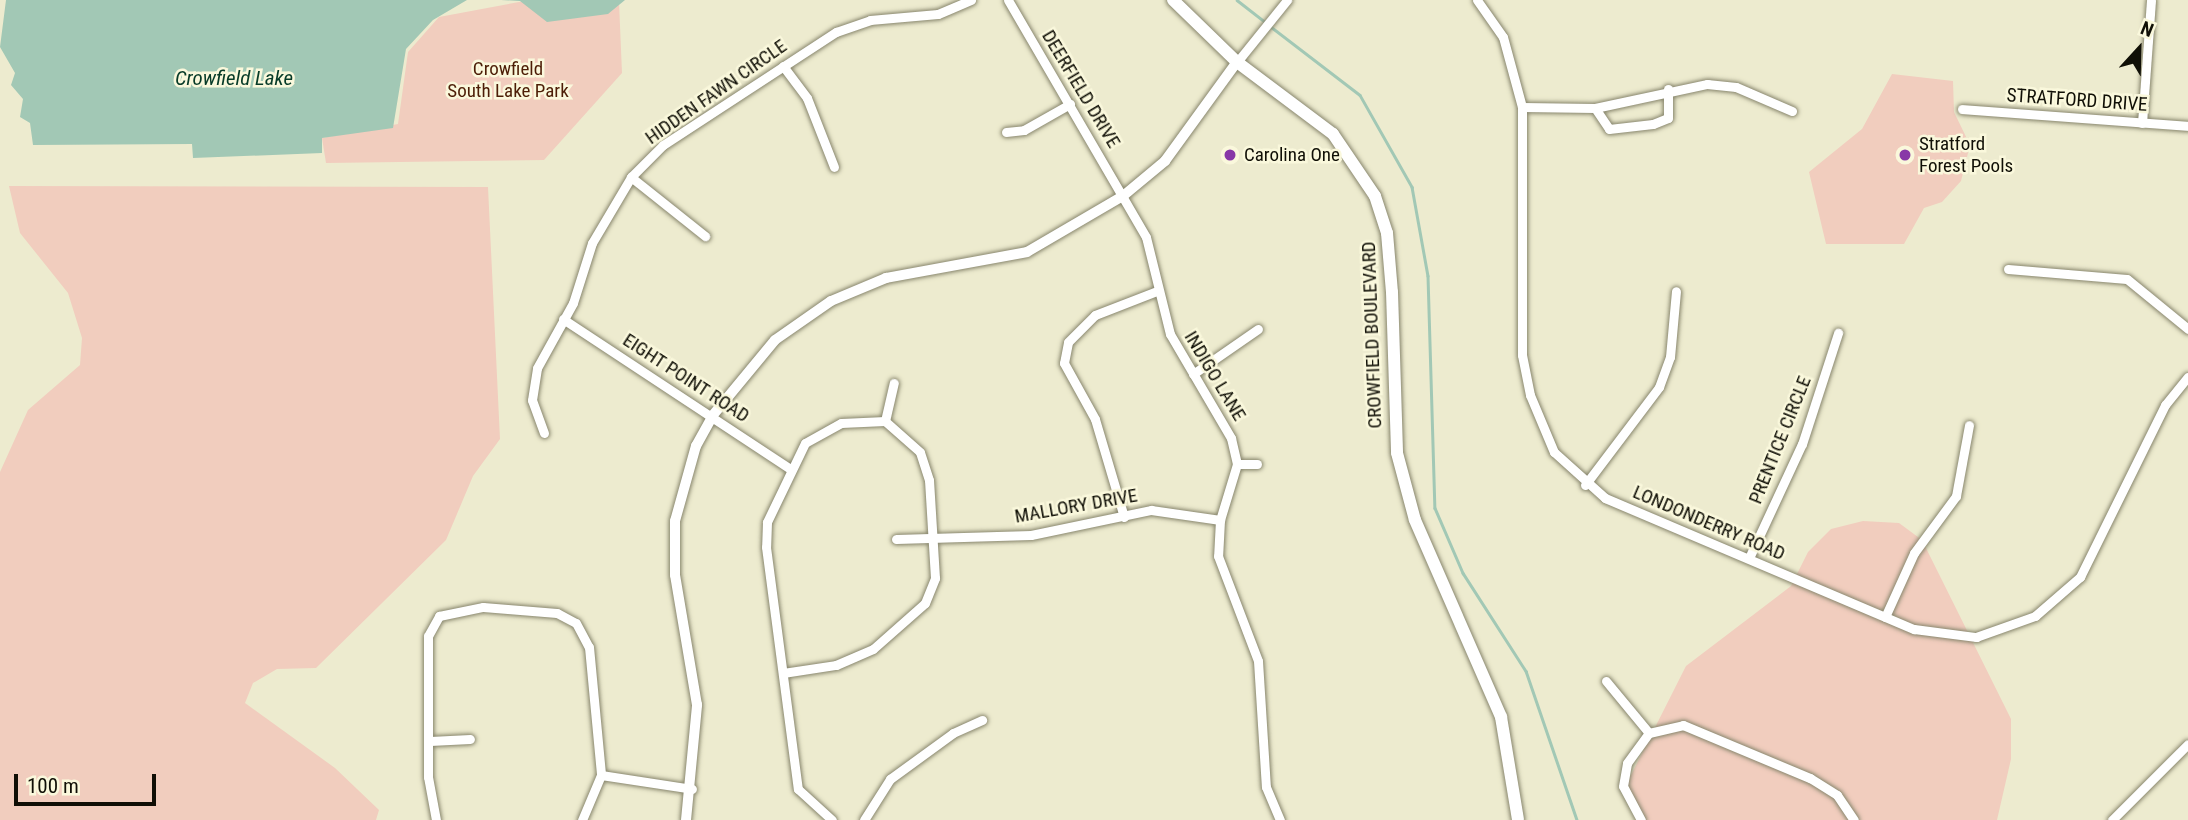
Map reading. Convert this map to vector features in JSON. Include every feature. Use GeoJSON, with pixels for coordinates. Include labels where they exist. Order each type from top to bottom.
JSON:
{"type":"FeatureCollection","features":[{"type":"Feature","properties":{"kind":"main road","name":"CROWFIELD BOULEVARD"},"geometry":{"type":"LineString","coordinates":[[1173,0],[1237,62],[1333,134],[1375,196],[1387,233],[1392,292],[1397,453],[1415,520],[1501,717],[1518,820]]}},
{"type":"Feature","properties":{"kind":"street","name":"HIDDEN FAWN CIRCLE"},"geometry":{"type":"LineString","coordinates":[[544,433],[532,400],[537,368],[563,319],[592,243],[631,177],[663,145],[836,32],[870,20],[938,14],[971,0]]}},
{"type":"Feature","properties":{"kind":"street","name":"DEERFIELD DRIVE"},"geometry":{"type":"LineString","coordinates":[[1008,0],[1123,196]]}},
{"type":"Feature","properties":{"kind":"street"},"geometry":{"type":"LineString","coordinates":[[686,820],[692,789],[697,705],[675,575],[675,521],[695,446],[713,415],[775,340],[831,301],[887,278],[1027,252],[1123,196],[1165,161],[1266,22],[1287,0]]}},
{"type":"Feature","properties":{"kind":"street","name":"LONDONDERRY ROAD"},"geometry":{"type":"LineString","coordinates":[[1477,0],[1503,37],[1522,107],[1522,355],[1541,428],[1585,485],[1885,617],[1948,636],[1976,637],[2025,620],[2059,599],[2100,547],[2165,405],[2188,377]]}},
{"type":"Feature","properties":{"kind":"street"},"geometry":{"type":"LineString","coordinates":[[2142,123],[2151,0]]}},
{"type":"Feature","properties":{"kind":"street"},"geometry":{"type":"LineString","coordinates":[[783,66],[807,98],[834,167]]}},
{"type":"Feature","properties":{"kind":"street"},"geometry":{"type":"LineString","coordinates":[[1522,107],[1595,108],[1668,89],[1736,87],[1792,111]]}},
{"type":"Feature","properties":{"kind":"street"},"geometry":{"type":"LineString","coordinates":[[1595,108],[1609,130],[1653,124],[1668,118],[1668,89]]}},
{"type":"Feature","properties":{"kind":"street"},"geometry":{"type":"LineString","coordinates":[[1006,132],[1024,130],[1070,104]]}},
{"type":"Feature","properties":{"kind":"street","name":"STRATFORD DRIVE"},"geometry":{"type":"LineString","coordinates":[[1962,108],[2188,126]]}},
{"type":"Feature","properties":{"kind":"street"},"geometry":{"type":"LineString","coordinates":[[631,177],[705,236]]}},
{"type":"Feature","properties":{"kind":"street","name":"INDIGO LANE"},"geometry":{"type":"LineString","coordinates":[[1123,196],[1146,237],[1157,291],[1170,334],[1193,374],[1222,413],[1237,464]]}},
{"type":"Feature","properties":{"kind":"street"},"geometry":{"type":"LineString","coordinates":[[2008,269],[2127,279],[2188,329]]}},
{"type":"Feature","properties":{"kind":"street"},"geometry":{"type":"LineString","coordinates":[[1124,517],[1095,419],[1064,363],[1068,342],[1095,315],[1157,291]]}},
{"type":"Feature","properties":{"kind":"street"},"geometry":{"type":"LineString","coordinates":[[1585,485],[1659,387],[1670,356],[1676,291]]}},
{"type":"Feature","properties":{"kind":"street","name":"EIGHT POINT ROAD"},"geometry":{"type":"LineString","coordinates":[[563,319],[713,415],[789,468]]}},
{"type":"Feature","properties":{"kind":"street"},"geometry":{"type":"LineString","coordinates":[[1193,374],[1258,329]]}},
{"type":"Feature","properties":{"kind":"street","name":"PRENTICE CIRCLE"},"geometry":{"type":"LineString","coordinates":[[1749,558],[1802,444],[1838,333]]}},
{"type":"Feature","properties":{"kind":"street"},"geometry":{"type":"LineString","coordinates":[[885,421],[894,383]]}},
{"type":"Feature","properties":{"kind":"street"},"geometry":{"type":"LineString","coordinates":[[783,673],[836,665],[873,649],[925,603],[935,578],[936,538],[920,452],[885,421],[841,423],[805,443],[772,502],[766,547],[798,789],[832,820]]}},
{"type":"Feature","properties":{"kind":"street"},"geometry":{"type":"LineString","coordinates":[[1885,617],[1914,554],[1956,496],[1969,425]]}},
{"type":"Feature","properties":{"kind":"street"},"geometry":{"type":"LineString","coordinates":[[1257,464],[1237,464],[1220,520],[1218,556],[1258,661],[1266,787],[1280,820]]}},
{"type":"Feature","properties":{"kind":"street","name":"MALLORY DRIVE"},"geometry":{"type":"LineString","coordinates":[[896,539],[1031,535],[1164,510],[1220,520]]}},
{"type":"Feature","properties":{"kind":"street"},"geometry":{"type":"LineString","coordinates":[[436,820],[425,654],[439,616],[457,608],[557,613],[576,623],[589,648],[601,775],[582,820]]}},
{"type":"Feature","properties":{"kind":"street"},"geometry":{"type":"LineString","coordinates":[[1605,681],[1649,733]]}},
{"type":"Feature","properties":{"kind":"street"},"geometry":{"type":"LineString","coordinates":[[864,820],[890,779],[953,733],[982,720]]}},
{"type":"Feature","properties":{"kind":"street"},"geometry":{"type":"LineString","coordinates":[[1641,820],[1623,786],[1627,763],[1649,733],[1683,724],[1810,778],[1837,796],[1854,820]]}},
{"type":"Feature","properties":{"kind":"street"},"geometry":{"type":"LineString","coordinates":[[430,741],[470,739]]}},
{"type":"Feature","properties":{"kind":"street"},"geometry":{"type":"LineString","coordinates":[[2112,820],[2188,744]]}},
{"type":"Feature","properties":{"kind":"street"},"geometry":{"type":"LineString","coordinates":[[601,775],[692,789]]}},
{"type":"Feature","properties":{"kind":"green space","name":"Crowfield South Lake Park"},"geometry":{"type":"Polygon","coordinates":[[[530,0],[619,2],[622,73],[544,160],[326,163],[322,138],[398,124],[408,52],[439,17],[530,0]]]}},
{"type":"Feature","properties":{"kind":"green space"},"geometry":{"type":"Polygon","coordinates":[[[1892,74],[1953,81],[1954,112],[1970,145],[1961,181],[1942,202],[1924,208],[1904,244],[1826,244],[1809,172],[1862,129],[1892,74]]]}},
{"type":"Feature","properties":{"kind":"green space"},"geometry":{"type":"Polygon","coordinates":[[[9,186],[488,187],[500,439],[473,476],[446,540],[316,668],[277,669],[253,683],[245,703],[335,768],[379,810],[376,820],[0,820],[0,472],[28,410],[80,365],[82,338],[68,293],[20,233],[9,186]]]}},
{"type":"Feature","properties":{"kind":"green space"},"geometry":{"type":"Polygon","coordinates":[[[1863,521],[1899,523],[1922,540],[2011,719],[2011,759],[1997,820],[1636,820],[1626,785],[1686,666],[1791,586],[1808,552],[1831,529],[1863,521]]]}},
{"type":"Feature","properties":{"kind":"water","name":"Crowfield Lake"},"geometry":{"type":"Polygon","coordinates":[[[6,0],[467,0],[433,20],[406,49],[393,128],[322,138],[322,153],[193,158],[192,144],[33,145],[30,123],[20,117],[23,99],[11,85],[15,73],[0,47],[6,0]]]}},
{"type":"Feature","properties":{"kind":"water"},"geometry":{"type":"Polygon","coordinates":[[[501,0],[625,0],[608,14],[547,22],[520,1],[501,0]]]}},
{"type":"Feature","properties":{"kind":"waterway"},"geometry":{"type":"LineString","coordinates":[[1237,0],[1265,22]]}},
{"type":"Feature","properties":{"kind":"waterway"},"geometry":{"type":"LineString","coordinates":[[1270,26],[1360,95],[1412,187],[1428,276],[1435,508],[1463,573],[1526,671],[1577,820]]}},
{"type":"Feature","properties":{"kind":"place","name":"Carolina One"},"geometry":{"type":"Point","coordinates":[1230,155]}},
{"type":"Feature","properties":{"kind":"place","name":"Stratford Forest Pools"},"geometry":{"type":"Point","coordinates":[1905,155]}}]}
